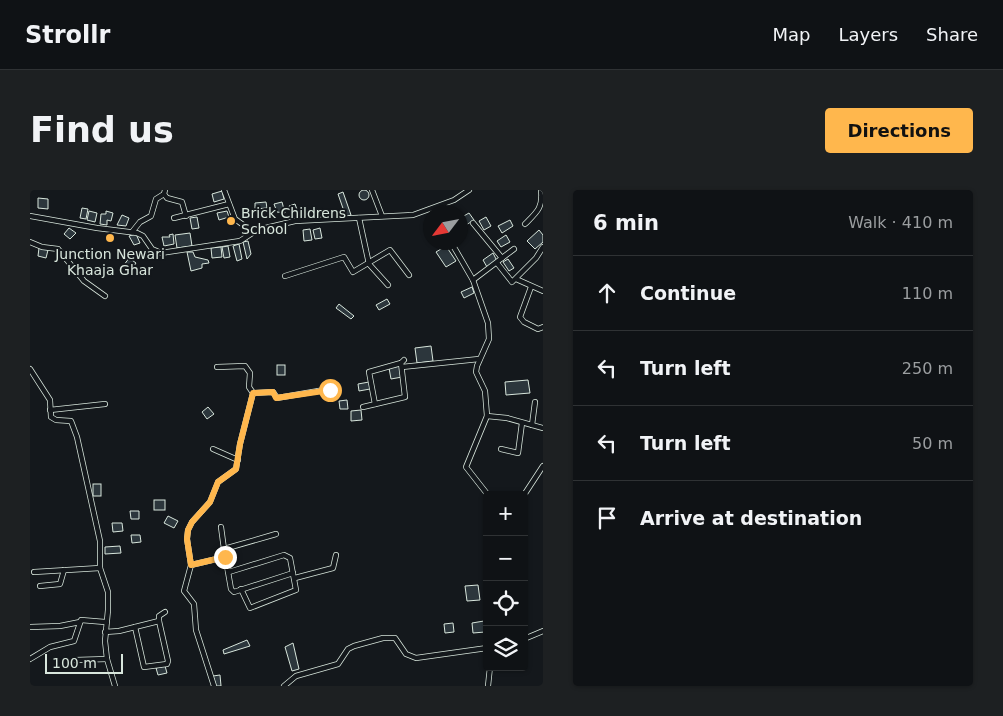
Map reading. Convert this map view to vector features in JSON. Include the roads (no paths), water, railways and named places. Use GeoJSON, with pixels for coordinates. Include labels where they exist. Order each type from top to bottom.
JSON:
{"type":"FeatureCollection","features":[{"type":"Feature","properties":{"kind":"street"},"geometry":{"type":"LineString","coordinates":[[224,190],[235,219],[253,232]]}},
{"type":"Feature","properties":{"kind":"street"},"geometry":{"type":"LineString","coordinates":[[372,190],[382,216]]}},
{"type":"Feature","properties":{"kind":"street"},"geometry":{"type":"LineString","coordinates":[[444,205],[469,190]]}},
{"type":"Feature","properties":{"kind":"street"},"geometry":{"type":"LineString","coordinates":[[525,224],[540,210],[543,204],[541,190]]}},
{"type":"Feature","properties":{"kind":"street"},"geometry":{"type":"LineString","coordinates":[[132,232],[151,216],[156,198],[165,192],[166,198],[180,200],[186,216]]}},
{"type":"Feature","properties":{"kind":"street"},"geometry":{"type":"LineString","coordinates":[[174,218],[228,204]]}},
{"type":"Feature","properties":{"kind":"street"},"geometry":{"type":"LineString","coordinates":[[30,216],[96,228],[132,232],[143,236],[152,249],[161,253],[240,242],[247,239],[253,232],[294,221],[413,215],[423,213]]}},
{"type":"Feature","properties":{"kind":"street"},"geometry":{"type":"LineString","coordinates":[[359,218],[369,264],[388,285]]}},
{"type":"Feature","properties":{"kind":"street"},"geometry":{"type":"LineString","coordinates":[[473,223],[502,258]]}},
{"type":"Feature","properties":{"kind":"street"},"geometry":{"type":"LineString","coordinates":[[30,242],[42,247],[58,248],[80,277],[105,296]]}},
{"type":"Feature","properties":{"kind":"street"},"geometry":{"type":"LineString","coordinates":[[497,263],[511,282],[536,258],[543,247]]}},
{"type":"Feature","properties":{"kind":"street"},"geometry":{"type":"LineString","coordinates":[[473,280],[514,249]]}},
{"type":"Feature","properties":{"kind":"street"},"geometry":{"type":"LineString","coordinates":[[285,276],[344,257],[352,272],[369,264],[390,250],[409,275]]}},
{"type":"Feature","properties":{"kind":"street"},"geometry":{"type":"LineString","coordinates":[[456,250],[473,280],[489,331],[489,339],[476,372],[485,390],[487,416],[466,467],[485,491]]}},
{"type":"Feature","properties":{"kind":"street"},"geometry":{"type":"LineString","coordinates":[[516,279],[543,291]]}},
{"type":"Feature","properties":{"kind":"street"},"geometry":{"type":"LineString","coordinates":[[531,287],[520,316],[524,322],[538,329],[543,327]]}},
{"type":"Feature","properties":{"kind":"street"},"geometry":{"type":"LineString","coordinates":[[375,404],[369,372],[403,363],[480,360]]}},
{"type":"Feature","properties":{"kind":"street"},"geometry":{"type":"LineString","coordinates":[[363,407],[406,397],[403,363]]}},
{"type":"Feature","properties":{"kind":"street"},"geometry":{"type":"LineString","coordinates":[[214,686],[196,630],[194,604],[184,591],[191,565],[187,539],[188,530],[192,522],[210,502],[218,482],[236,469],[253,393],[249,387],[250,372],[245,366],[217,367]]}},
{"type":"Feature","properties":{"kind":"street"},"geometry":{"type":"LineString","coordinates":[[30,369],[50,400],[50,410],[53,419],[71,421],[77,437],[100,541],[100,568],[108,592],[108,610],[105,622],[107,659],[115,686]]}},
{"type":"Feature","properties":{"kind":"street"},"geometry":{"type":"LineString","coordinates":[[253,393],[269,391],[273,392],[276,398],[330,390]]}},
{"type":"Feature","properties":{"kind":"street"},"geometry":{"type":"LineString","coordinates":[[532,425],[536,402]]}},
{"type":"Feature","properties":{"kind":"street"},"geometry":{"type":"LineString","coordinates":[[50,410],[105,404]]}},
{"type":"Feature","properties":{"kind":"street"},"geometry":{"type":"LineString","coordinates":[[487,416],[507,418],[543,428]]}},
{"type":"Feature","properties":{"kind":"street"},"geometry":{"type":"LineString","coordinates":[[501,449],[518,453],[522,422]]}},
{"type":"Feature","properties":{"kind":"street"},"geometry":{"type":"LineString","coordinates":[[213,449],[238,460]]}},
{"type":"Feature","properties":{"kind":"street"},"geometry":{"type":"LineString","coordinates":[[527,491],[543,466]]}},
{"type":"Feature","properties":{"kind":"street"},"geometry":{"type":"LineString","coordinates":[[221,527],[231,590],[241,589],[293,573]]}},
{"type":"Feature","properties":{"kind":"street"},"geometry":{"type":"LineString","coordinates":[[224,550],[276,534]]}},
{"type":"Feature","properties":{"kind":"street"},"geometry":{"type":"LineString","coordinates":[[229,572],[284,555],[290,558],[296,590],[250,608],[241,589]]}},
{"type":"Feature","properties":{"kind":"street"},"geometry":{"type":"LineString","coordinates":[[295,578],[333,568],[336,555]]}},
{"type":"Feature","properties":{"kind":"street"},"geometry":{"type":"LineString","coordinates":[[191,565],[225,557]]}},
{"type":"Feature","properties":{"kind":"street"},"geometry":{"type":"LineString","coordinates":[[34,572],[100,568]]}},
{"type":"Feature","properties":{"kind":"street"},"geometry":{"type":"LineString","coordinates":[[40,586],[60,584],[64,570]]}},
{"type":"Feature","properties":{"kind":"street"},"geometry":{"type":"LineString","coordinates":[[135,627],[144,667],[167,664],[168,661],[159,621],[160,616],[165,612]]}},
{"type":"Feature","properties":{"kind":"street"},"geometry":{"type":"LineString","coordinates":[[30,627],[60,626],[83,620],[105,622]]}},
{"type":"Feature","properties":{"kind":"street"},"geometry":{"type":"LineString","coordinates":[[105,632],[159,621]]}},
{"type":"Feature","properties":{"kind":"street"},"geometry":{"type":"LineString","coordinates":[[30,659],[50,647],[74,641],[80,622]]}},
{"type":"Feature","properties":{"kind":"street"},"geometry":{"type":"LineString","coordinates":[[528,638],[543,631]]}},
{"type":"Feature","properties":{"kind":"street"},"geometry":{"type":"LineString","coordinates":[[284,686],[296,676],[338,664],[348,649],[383,638],[395,638],[406,654],[416,658],[483,649]]}},
{"type":"Feature","properties":{"kind":"street"},"geometry":{"type":"LineString","coordinates":[[75,660],[107,659]]}},
{"type":"Feature","properties":{"kind":"street"},"geometry":{"type":"LineString","coordinates":[[488,686],[490,671]]}},
{"type":"Feature","properties":{"kind":"place","name":"Brick Childrens School"},"geometry":{"type":"Point","coordinates":[231,221]}},
{"type":"Feature","properties":{"kind":"place","name":"Junction Newari Khaaja Ghar"},"geometry":{"type":"Point","coordinates":[110,238]}}]}
